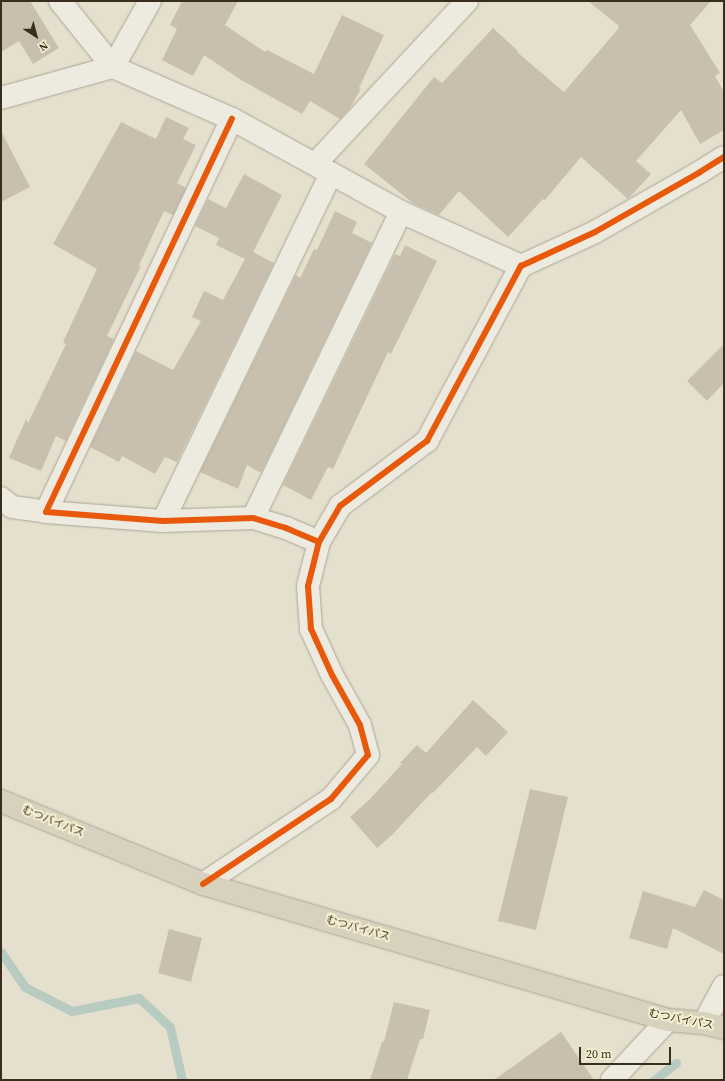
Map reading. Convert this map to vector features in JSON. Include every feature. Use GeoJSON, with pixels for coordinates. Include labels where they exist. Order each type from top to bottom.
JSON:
{"type":"FeatureCollection","features":[{"type":"Feature","properties":{"kind":"highway","name":"むつバイパス"},"geometry":{"type":"LineString","coordinates":[[1,801],[203,884],[668,1020],[714,1026]]}},
{"type":"Feature","properties":{"kind":"street"},"geometry":{"type":"LineString","coordinates":[[60,1],[113,67],[232,119],[401,212],[521,266]]}},
{"type":"Feature","properties":{"kind":"street"},"geometry":{"type":"LineString","coordinates":[[1,98],[113,67],[150,1]]}},
{"type":"Feature","properties":{"kind":"street"},"geometry":{"type":"LineString","coordinates":[[163,521],[323,168],[467,1]]}},
{"type":"Feature","properties":{"kind":"street"},"geometry":{"type":"LineString","coordinates":[[46,512],[232,119]]}},
{"type":"Feature","properties":{"kind":"street"},"geometry":{"type":"LineString","coordinates":[[203,884],[331,799],[368,755],[360,725],[332,675],[311,629],[308,586],[319,542],[340,506],[427,441],[521,266],[595,232],[724,157]]}},
{"type":"Feature","properties":{"kind":"street"},"geometry":{"type":"LineString","coordinates":[[253,518],[401,212]]}},
{"type":"Feature","properties":{"kind":"street"},"geometry":{"type":"LineString","coordinates":[[1,498],[12,507],[46,512],[163,521],[253,518],[286,528],[319,542]]}},
{"type":"Feature","properties":{"kind":"street"},"geometry":{"type":"LineString","coordinates":[[714,1026],[724,986]]}},
{"type":"Feature","properties":{"kind":"street"},"geometry":{"type":"LineString","coordinates":[[612,1080],[668,1020]]}},
{"type":"Feature","properties":{"kind":"building"},"geometry":{"type":"Polygon","coordinates":[[[1,1],[30,1],[59,48],[33,64],[19,41],[1,52],[1,1]]]}},
{"type":"Feature","properties":{"kind":"building"},"geometry":{"type":"Polygon","coordinates":[[[182,1],[238,1],[225,25],[265,52],[267,50],[314,74],[342,15],[384,35],[359,88],[361,89],[350,108],[340,119],[310,101],[302,114],[241,80],[204,55],[193,76],[162,60],[177,29],[170,25],[182,1]]]}},
{"type":"Feature","properties":{"kind":"building"},"geometry":{"type":"Polygon","coordinates":[[[588,1],[711,1],[690,25],[720,73],[715,76],[724,92],[724,130],[700,144],[681,110],[636,161],[651,174],[628,199],[581,157],[545,200],[543,199],[508,237],[459,191],[439,215],[414,204],[364,164],[434,77],[442,83],[493,28],[518,51],[517,52],[564,92],[619,26],[588,1]]]}},
{"type":"Feature","properties":{"kind":"building"},"geometry":{"type":"Polygon","coordinates":[[[166,117],[189,128],[183,139],[196,145],[177,183],[186,188],[173,215],[164,211],[139,265],[141,266],[107,336],[114,339],[66,441],[56,436],[41,471],[9,458],[26,419],[28,423],[66,344],[63,342],[97,269],[53,244],[121,122],[156,139],[166,117]]]}},
{"type":"Feature","properties":{"kind":"building"},"geometry":{"type":"Polygon","coordinates":[[[1,131],[30,187],[1,202],[1,131]]]}},
{"type":"Feature","properties":{"kind":"building"},"geometry":{"type":"Polygon","coordinates":[[[244,174],[282,195],[253,252],[274,263],[177,462],[165,457],[155,474],[122,456],[119,462],[90,447],[136,351],[173,370],[201,321],[192,317],[204,291],[223,300],[245,259],[216,245],[219,238],[195,226],[208,199],[226,208],[244,174]]]}},
{"type":"Feature","properties":{"kind":"building"},"geometry":{"type":"Polygon","coordinates":[[[335,211],[357,222],[352,233],[372,243],[261,473],[247,465],[238,489],[200,472],[296,275],[300,278],[314,249],[317,250],[335,211]]]}},
{"type":"Feature","properties":{"kind":"building"},"geometry":{"type":"Polygon","coordinates":[[[405,245],[437,261],[391,354],[388,352],[333,469],[328,467],[311,500],[283,485],[395,254],[400,256],[405,245]]]}},
{"type":"Feature","properties":{"kind":"building"},"geometry":{"type":"Polygon","coordinates":[[[724,344],[724,383],[707,401],[687,381],[724,344]]]}},
{"type":"Feature","properties":{"kind":"building"},"geometry":{"type":"Polygon","coordinates":[[[473,700],[508,732],[486,756],[477,747],[392,835],[377,848],[350,817],[370,799],[417,745],[426,753],[473,700]]]}},
{"type":"Feature","properties":{"kind":"building"},"geometry":{"type":"Polygon","coordinates":[[[530,789],[568,797],[536,930],[498,921],[530,789]]]}},
{"type":"Feature","properties":{"kind":"building"},"geometry":{"type":"Polygon","coordinates":[[[704,890],[724,900],[724,954],[673,928],[667,949],[629,938],[643,891],[695,907],[704,890]]]}},
{"type":"Feature","properties":{"kind":"building"},"geometry":{"type":"Polygon","coordinates":[[[169,929],[202,938],[191,982],[158,973],[169,929]]]}},
{"type":"Feature","properties":{"kind":"building"},"geometry":{"type":"Polygon","coordinates":[[[394,1002],[430,1010],[423,1039],[420,1039],[407,1080],[370,1080],[382,1042],[384,1042],[394,1002]]]}},
{"type":"Feature","properties":{"kind":"building"},"geometry":{"type":"Polygon","coordinates":[[[561,1032],[594,1080],[494,1080],[547,1042],[561,1032]]]}},
{"type":"Feature","properties":{"kind":"waterway"},"geometry":{"type":"LineString","coordinates":[[1,952],[25,987],[72,1011],[139,998],[170,1027],[182,1080]]}},
{"type":"Feature","properties":{"kind":"waterway"},"geometry":{"type":"LineString","coordinates":[[654,1080],[676,1063]]}},
{"type":"Feature","properties":{"kind":"cycle path"},"geometry":{"type":"LineString","coordinates":[[203,884],[331,799],[368,755],[360,725],[332,675],[311,629],[308,586],[319,542],[286,528],[253,518],[163,521],[46,512],[232,119]]}},
{"type":"Feature","properties":{"kind":"cycle path"},"geometry":{"type":"LineString","coordinates":[[319,542],[340,506],[427,441],[521,266],[595,232],[724,157]]}}]}
